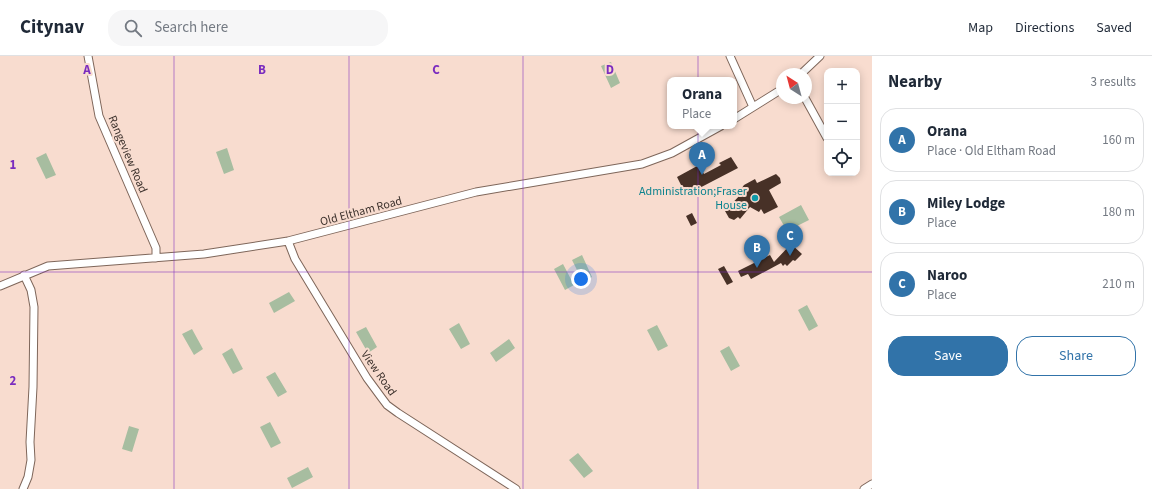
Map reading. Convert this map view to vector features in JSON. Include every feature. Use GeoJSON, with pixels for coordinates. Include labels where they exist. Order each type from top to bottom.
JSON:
{"type":"FeatureCollection","features":[{"type":"Feature","properties":{"kind":"street","name":"Rangeview Road"},"geometry":{"type":"LineString","coordinates":[[88,56],[99,116],[156,248],[156,258]]}},
{"type":"Feature","properties":{"kind":"street"},"geometry":{"type":"LineString","coordinates":[[730,56],[753,108]]}},
{"type":"Feature","properties":{"kind":"street"},"geometry":{"type":"LineString","coordinates":[[807,68],[820,56]]}},
{"type":"Feature","properties":{"kind":"street"},"geometry":{"type":"LineString","coordinates":[[737,117],[776,93]]}},
{"type":"Feature","properties":{"kind":"street"},"geometry":{"type":"LineString","coordinates":[[808,104],[824,133]]}},
{"type":"Feature","properties":{"kind":"street","name":"Old Eltham Road"},"geometry":{"type":"LineString","coordinates":[[0,286],[48,266],[204,254],[288,241],[476,192],[642,164],[672,153],[716,129]]}},
{"type":"Feature","properties":{"kind":"street","name":"View Road"},"geometry":{"type":"LineString","coordinates":[[288,241],[295,259],[374,389],[387,405],[516,489]]}},
{"type":"Feature","properties":{"kind":"street"},"geometry":{"type":"LineString","coordinates":[[23,489],[28,477],[31,460],[30,442],[33,387],[34,307],[31,290],[24,275]]}},
{"type":"Feature","properties":{"kind":"street"},"geometry":{"type":"LineString","coordinates":[[864,489],[872,484]]}},
{"type":"Feature","properties":{"kind":"green space"},"geometry":{"type":"Polygon","coordinates":[[[611,62],[620,83],[611,88],[601,66],[611,62]]]}},
{"type":"Feature","properties":{"kind":"green space"},"geometry":{"type":"Polygon","coordinates":[[[227,148],[234,170],[224,174],[216,152],[227,148]]]}},
{"type":"Feature","properties":{"kind":"green space"},"geometry":{"type":"Polygon","coordinates":[[[46,153],[56,175],[46,179],[36,158],[46,153]]]}},
{"type":"Feature","properties":{"kind":"green space"},"geometry":{"type":"Polygon","coordinates":[[[801,205],[809,220],[787,231],[779,217],[801,205]]]}},
{"type":"Feature","properties":{"kind":"green space"},"geometry":{"type":"Polygon","coordinates":[[[582,255],[592,277],[583,282],[572,260],[582,255]]]}},
{"type":"Feature","properties":{"kind":"green space"},"geometry":{"type":"Polygon","coordinates":[[[563,264],[574,285],[565,290],[554,269],[563,264]]]}},
{"type":"Feature","properties":{"kind":"green space"},"geometry":{"type":"Polygon","coordinates":[[[289,292],[295,301],[274,313],[269,303],[289,292]]]}},
{"type":"Feature","properties":{"kind":"green space"},"geometry":{"type":"Polygon","coordinates":[[[807,305],[818,326],[809,331],[798,310],[807,305]]]}},
{"type":"Feature","properties":{"kind":"green space"},"geometry":{"type":"Polygon","coordinates":[[[459,323],[470,344],[461,349],[449,329],[459,323]]]}},
{"type":"Feature","properties":{"kind":"green space"},"geometry":{"type":"Polygon","coordinates":[[[657,325],[668,346],[658,351],[647,330],[657,325]]]}},
{"type":"Feature","properties":{"kind":"green space"},"geometry":{"type":"Polygon","coordinates":[[[366,327],[377,347],[368,353],[356,332],[366,327]]]}},
{"type":"Feature","properties":{"kind":"green space"},"geometry":{"type":"Polygon","coordinates":[[[192,329],[203,349],[194,355],[182,334],[192,329]]]}},
{"type":"Feature","properties":{"kind":"green space"},"geometry":{"type":"Polygon","coordinates":[[[509,339],[515,348],[496,362],[490,353],[509,339]]]}},
{"type":"Feature","properties":{"kind":"green space"},"geometry":{"type":"Polygon","coordinates":[[[729,346],[740,366],[731,371],[720,351],[729,346]]]}},
{"type":"Feature","properties":{"kind":"green space"},"geometry":{"type":"Polygon","coordinates":[[[232,348],[243,369],[233,374],[222,354],[232,348]]]}},
{"type":"Feature","properties":{"kind":"green space"},"geometry":{"type":"Polygon","coordinates":[[[275,372],[287,392],[278,397],[266,377],[275,372]]]}},
{"type":"Feature","properties":{"kind":"green space"},"geometry":{"type":"Polygon","coordinates":[[[270,422],[281,443],[271,448],[260,427],[270,422]]]}},
{"type":"Feature","properties":{"kind":"green space"},"geometry":{"type":"Polygon","coordinates":[[[129,426],[139,429],[132,452],[122,449],[129,426]]]}},
{"type":"Feature","properties":{"kind":"green space"},"geometry":{"type":"Polygon","coordinates":[[[578,453],[593,471],[584,478],[569,460],[578,453]]]}},
{"type":"Feature","properties":{"kind":"green space"},"geometry":{"type":"Polygon","coordinates":[[[308,467],[313,477],[292,488],[287,478],[308,467]]]}},
{"type":"Feature","properties":{"kind":"building"},"geometry":{"type":"Polygon","coordinates":[[[731,157],[738,168],[686,195],[677,177],[699,165],[704,174],[721,165],[719,163],[731,157]]]}},
{"type":"Feature","properties":{"kind":"building","name":"Administration;Fraser House"},"geometry":{"type":"Polygon","coordinates":[[[776,174],[780,178],[781,183],[769,190],[778,207],[764,214],[761,209],[759,212],[750,207],[740,219],[738,217],[734,220],[729,218],[725,211],[741,194],[739,192],[744,185],[755,179],[757,183],[776,174]]]}},
{"type":"Feature","properties":{"kind":"building"},"geometry":{"type":"Polygon","coordinates":[[[692,213],[697,223],[691,226],[686,216],[692,213]]]}},
{"type":"Feature","properties":{"kind":"building"},"geometry":{"type":"Polygon","coordinates":[[[791,244],[802,254],[795,261],[793,260],[787,266],[785,264],[783,266],[781,263],[751,279],[748,274],[741,277],[738,271],[770,255],[774,262],[791,244]]]}},
{"type":"Feature","properties":{"kind":"building"},"geometry":{"type":"Polygon","coordinates":[[[724,266],[733,282],[727,285],[718,269],[724,266]]]}},
{"type":"Feature","properties":{"kind":"place","name":"Orana"},"geometry":{"type":"Point","coordinates":[702,175]}},
{"type":"Feature","properties":{"kind":"place","name":"Administration;Fraser House"},"geometry":{"type":"Point","coordinates":[755,198]}},
{"type":"Feature","properties":{"kind":"place","name":"Naroo"},"geometry":{"type":"Point","coordinates":[790,256]}},
{"type":"Feature","properties":{"kind":"place","name":"Miley Lodge"},"geometry":{"type":"Point","coordinates":[757,268]}}]}
